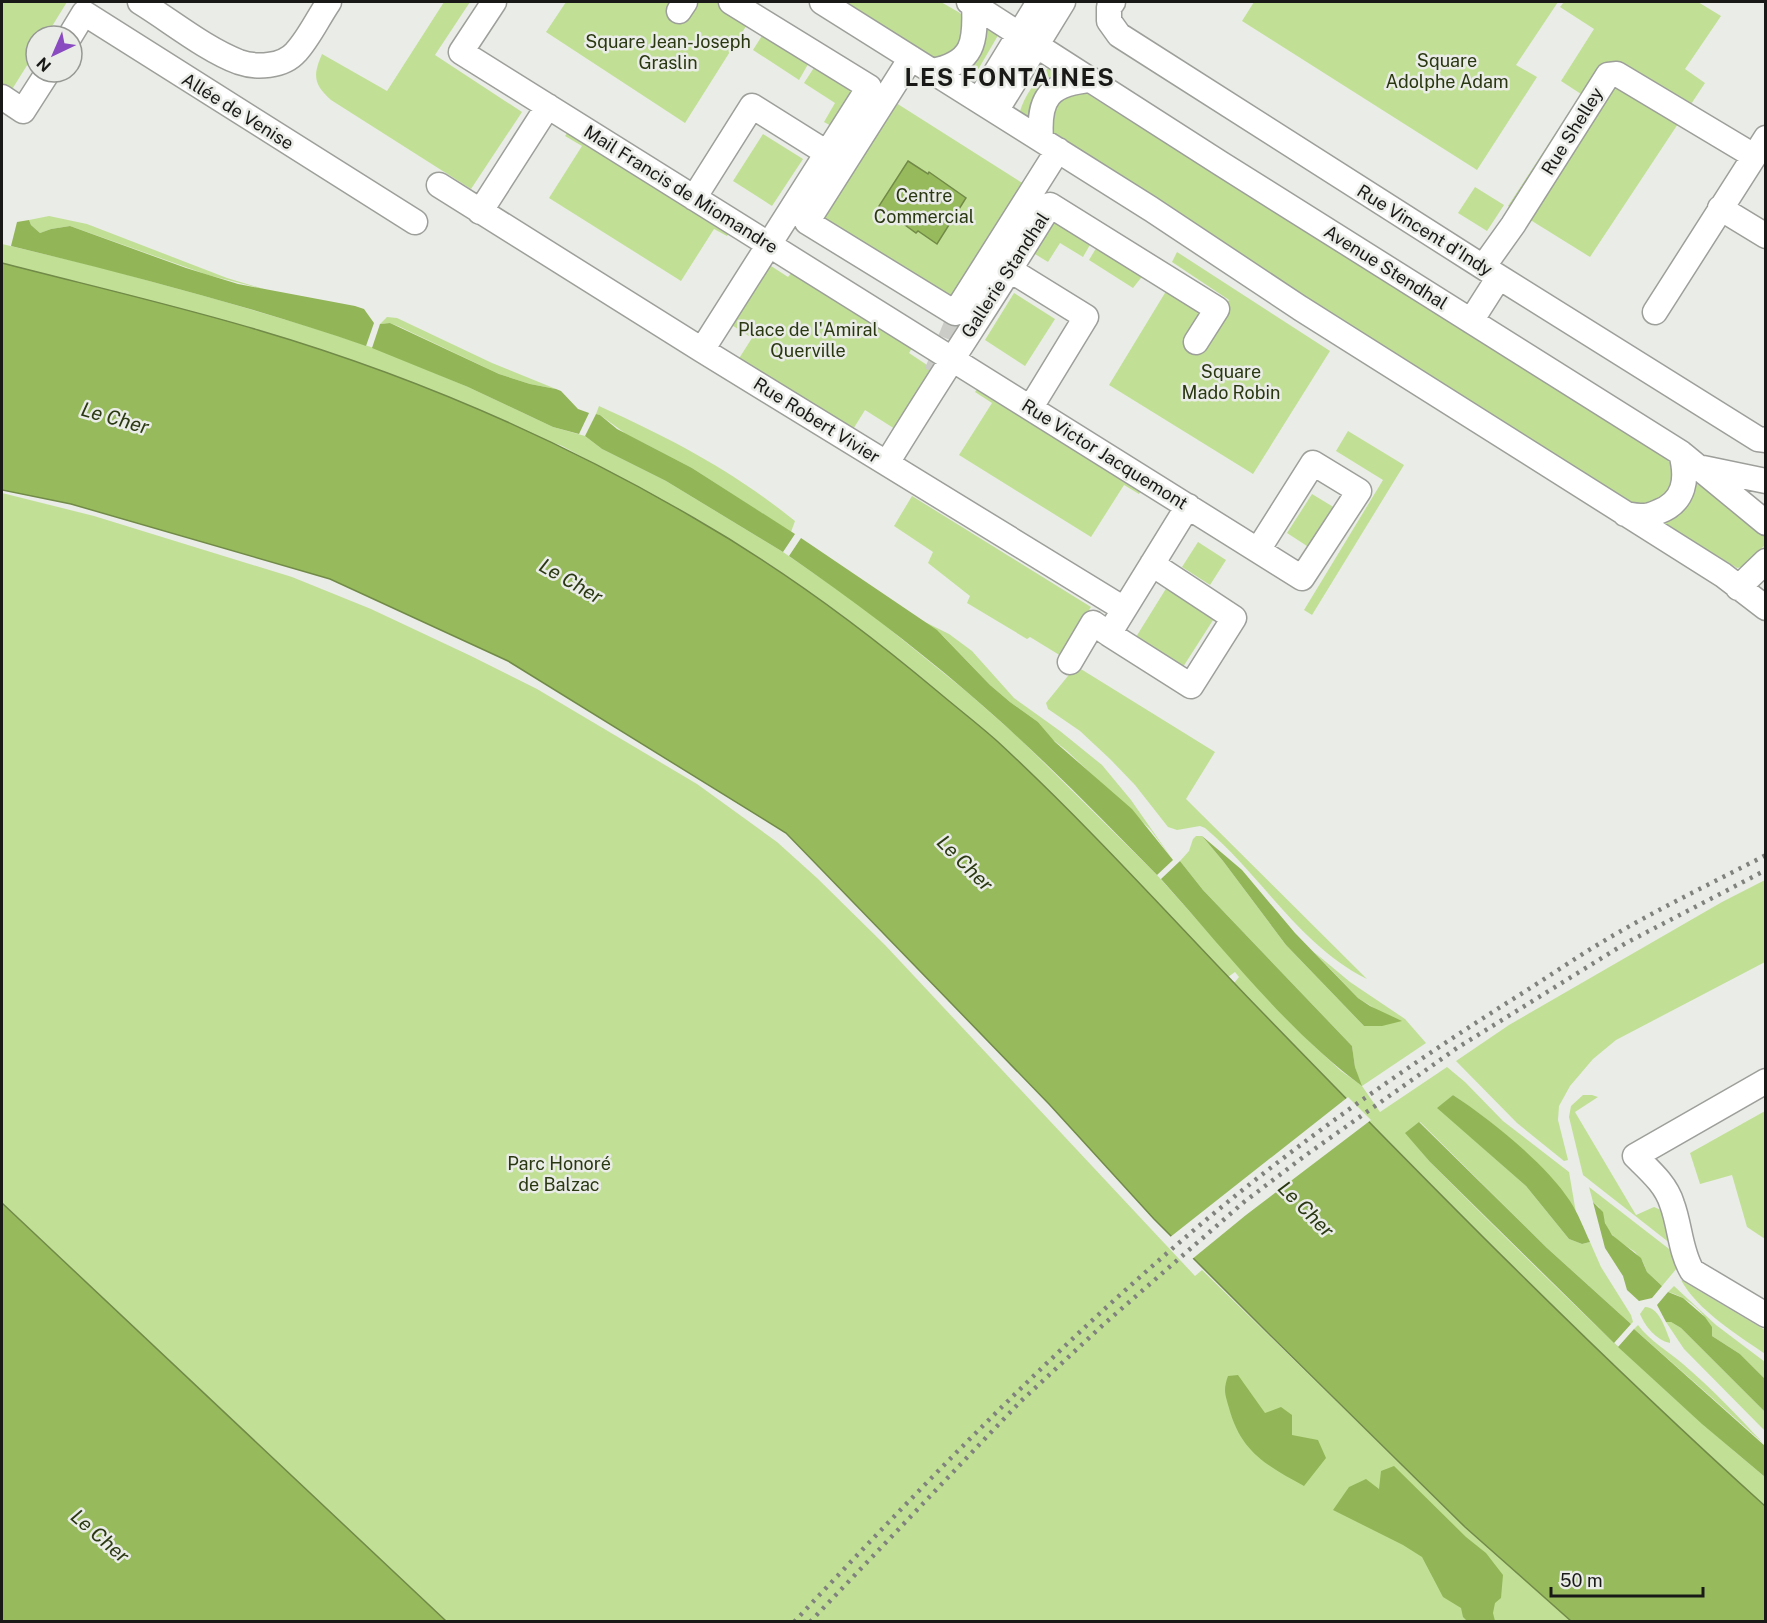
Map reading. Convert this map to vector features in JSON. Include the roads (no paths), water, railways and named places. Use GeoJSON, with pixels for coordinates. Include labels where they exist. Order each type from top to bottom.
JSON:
{"type":"FeatureCollection","features":[{"type":"Feature","properties":{"kind":"street"},"geometry":{"type":"LineString","coordinates":[[140,2],[221,53],[242,63],[270,65],[284,61],[296,53],[329,2]]}},
{"type":"Feature","properties":{"kind":"street","name":"Mail Francis de Miomandre"},"geometry":{"type":"LineString","coordinates":[[494,2],[461,52],[952,358]]}},
{"type":"Feature","properties":{"kind":"street"},"geometry":{"type":"LineString","coordinates":[[702,350],[869,87],[731,2]]}},
{"type":"Feature","properties":{"kind":"street"},"geometry":{"type":"LineString","coordinates":[[822,2],[1049,145],[1300,308],[1755,595],[1766,561]]}},
{"type":"Feature","properties":{"kind":"street"},"geometry":{"type":"LineString","coordinates":[[1029,39],[1039,2]]}},
{"type":"Feature","properties":{"kind":"street"},"geometry":{"type":"LineString","coordinates":[[987,106],[1029,39],[1063,2]]}},
{"type":"Feature","properties":{"kind":"street","name":"Rue Vincent d'Indy"},"geometry":{"type":"LineString","coordinates":[[1113,2],[1109,7],[1108,21],[1119,35],[1491,272],[1758,439],[1766,440]]}},
{"type":"Feature","properties":{"kind":"street","name":"Avenue Stendhal"},"geometry":{"type":"LineString","coordinates":[[972,3],[1690,460],[1766,523]]}},
{"type":"Feature","properties":{"kind":"street","name":"Avenue Stendhal"},"geometry":{"type":"LineString","coordinates":[[932,71],[957,63],[971,48],[975,30],[972,3]]}},
{"type":"Feature","properties":{"kind":"street","name":"Allée de Venise"},"geometry":{"type":"LineString","coordinates":[[77,24],[84,13],[415,222]]}},
{"type":"Feature","properties":{"kind":"street"},"geometry":{"type":"LineString","coordinates":[[911,58],[803,222],[957,316],[1049,145],[1040,111],[1049,95],[1070,83],[1092,80]]}},
{"type":"Feature","properties":{"kind":"street","name":"Rue Shelley"},"geometry":{"type":"LineString","coordinates":[[1491,272],[1513,225],[1608,75],[1617,74],[1760,147]]}},
{"type":"Feature","properties":{"kind":"street"},"geometry":{"type":"LineString","coordinates":[[2,97],[23,111],[40,84]]}},
{"type":"Feature","properties":{"kind":"street"},"geometry":{"type":"LineString","coordinates":[[480,212],[548,106]]}},
{"type":"Feature","properties":{"kind":"street"},"geometry":{"type":"LineString","coordinates":[[694,198],[752,106],[827,153]]}},
{"type":"Feature","properties":{"kind":"street"},"geometry":{"type":"LineString","coordinates":[[1655,312],[1760,147]]}},
{"type":"Feature","properties":{"kind":"street","name":"Rue Robert Vivier"},"geometry":{"type":"LineString","coordinates":[[439,185],[702,350],[1124,609]]}},
{"type":"Feature","properties":{"kind":"street","name":"Gallerie Standhal"},"geometry":{"type":"LineString","coordinates":[[952,358],[1050,205],[1217,309],[1196,342]]}},
{"type":"Feature","properties":{"kind":"street"},"geometry":{"type":"LineString","coordinates":[[1720,208],[1766,236]]}},
{"type":"Feature","properties":{"kind":"street"},"geometry":{"type":"LineString","coordinates":[[1010,270],[1086,317],[1031,408]]}},
{"type":"Feature","properties":{"kind":"street"},"geometry":{"type":"LineString","coordinates":[[1471,321],[1491,272]]}},
{"type":"Feature","properties":{"kind":"street"},"geometry":{"type":"LineString","coordinates":[[887,463],[952,358]]}},
{"type":"Feature","properties":{"kind":"street","name":"Rue Victor Jacquemont"},"geometry":{"type":"LineString","coordinates":[[952,358],[1302,578],[1359,491],[1313,464],[1258,550]]}},
{"type":"Feature","properties":{"kind":"street"},"geometry":{"type":"LineString","coordinates":[[1625,514],[1646,516],[1666,509],[1674,503],[1680,494],[1690,460],[1766,481]]}},
{"type":"Feature","properties":{"kind":"street"},"geometry":{"type":"LineString","coordinates":[[1109,634],[1188,506]]}},
{"type":"Feature","properties":{"kind":"street"},"geometry":{"type":"LineString","coordinates":[[1070,662],[1094,623],[1191,686],[1234,618],[1152,564]]}},
{"type":"Feature","properties":{"kind":"street"},"geometry":{"type":"LineString","coordinates":[[1766,1081],[1635,1156],[1657,1179],[1672,1203],[1692,1271],[1766,1315]]}},
{"type":"Feature","properties":{"kind":"water"},"geometry":{"type":"Polygon","coordinates":[[[908,161],[928,174],[929,172],[966,198],[937,244],[918,231],[916,233],[879,206],[908,161]]]}},
{"type":"Feature","properties":{"kind":"water","name":"Le Cher"},"geometry":{"type":"Polygon","coordinates":[[[2,263],[258,330],[371,367],[482,411],[590,461],[694,518],[758,557],[820,599],[879,644],[990,735],[1031,773],[1508,1262],[1635,1386],[1765,1506],[1765,1621],[1571,1621],[1465,1527],[1154,1219],[1049,1104],[786,833],[508,661],[330,579],[71,504],[2,490],[2,263]]]}},
{"type":"Feature","properties":{"kind":"water","name":"Le Cher"},"geometry":{"type":"Polygon","coordinates":[[[2,1203],[446,1621],[2,1621],[2,1203]]]}},
{"type":"Feature","properties":{"kind":"tunnel"},"geometry":{"type":"LineString","coordinates":[[936,373],[958,319]]}},
{"type":"Feature","properties":{"kind":"railway"},"geometry":{"type":"LineString","coordinates":[[794,1622],[955,1454],[1066,1345],[1122,1293],[1240,1192],[1308,1139],[1378,1089],[1608,938],[1766,855]]}},
{"type":"Feature","properties":{"kind":"railway"},"geometry":{"type":"LineString","coordinates":[[810,1622],[1020,1402],[1104,1324],[1244,1202],[1457,1048],[1626,943],[1766,870]]}},
{"type":"Feature","properties":{"kind":"district","name":"LES FONTAINES"},"geometry":{"type":"Point","coordinates":[1010,77]}},
{"type":"Feature","properties":{"kind":"park label","name":"Square Jean-Joseph Graslin"},"geometry":{"type":"Point","coordinates":[668,51]}},
{"type":"Feature","properties":{"kind":"park label","name":"Square Adolphe Adam"},"geometry":{"type":"Point","coordinates":[1447,70]}},
{"type":"Feature","properties":{"kind":"park label","name":"Centre Commercial"},"geometry":{"type":"Point","coordinates":[924,205]}},
{"type":"Feature","properties":{"kind":"park label","name":"Place de l'Amiral Querville"},"geometry":{"type":"Point","coordinates":[808,339]}},
{"type":"Feature","properties":{"kind":"park label","name":"Square Mado Robin"},"geometry":{"type":"Point","coordinates":[1231,382]}},
{"type":"Feature","properties":{"kind":"park label","name":"Parc Honoré de Balzac"},"geometry":{"type":"Point","coordinates":[559,1173]}}]}
